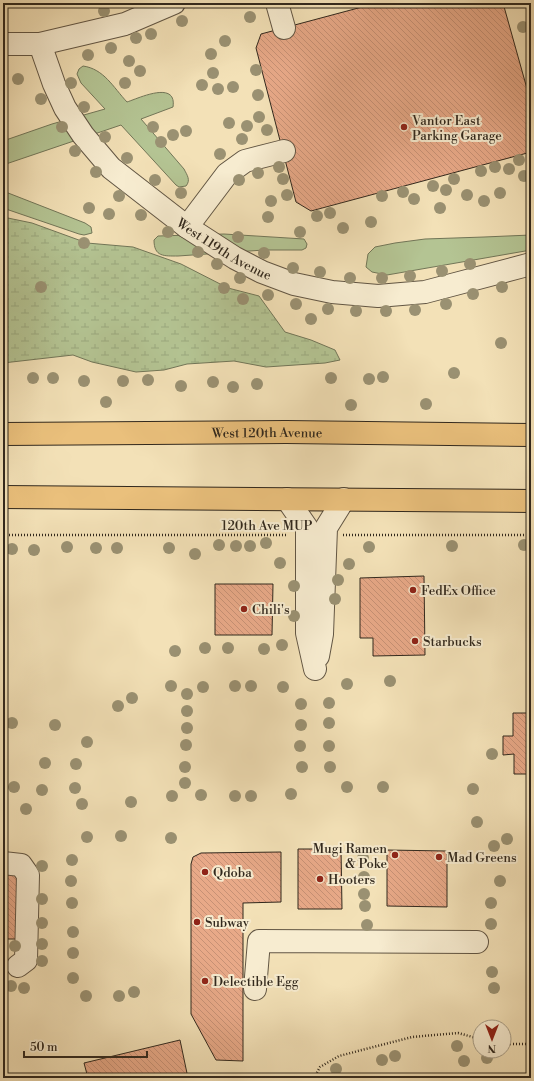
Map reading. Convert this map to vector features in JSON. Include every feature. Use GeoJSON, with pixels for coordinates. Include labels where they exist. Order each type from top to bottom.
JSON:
{"type":"FeatureCollection","features":[{"type":"Feature","properties":{"kind":"main road"},"geometry":{"type":"LineString","coordinates":[[3,427],[60,434]]}},
{"type":"Feature","properties":{"kind":"main road","name":"West 120th Avenue"},"geometry":{"type":"LineString","coordinates":[[3,434],[286,432],[531,435]]}},
{"type":"Feature","properties":{"kind":"main road"},"geometry":{"type":"LineString","coordinates":[[3,497],[531,501]]}},
{"type":"Feature","properties":{"kind":"lane"},"geometry":{"type":"LineString","coordinates":[[3,44],[40,44],[125,24],[174,3]]}},
{"type":"Feature","properties":{"kind":"lane"},"geometry":{"type":"LineString","coordinates":[[277,3],[284,28]]}},
{"type":"Feature","properties":{"kind":"lane","name":"West 119th Avenue"},"geometry":{"type":"LineString","coordinates":[[40,44],[54,84],[66,108],[83,135],[111,168],[187,226],[236,258],[262,272],[294,284],[332,292],[378,296],[425,292],[531,264]]}},
{"type":"Feature","properties":{"kind":"lane"},"geometry":{"type":"LineString","coordinates":[[187,226],[227,174],[245,161],[284,151]]}},
{"type":"Feature","properties":{"kind":"lane"},"geometry":{"type":"LineString","coordinates":[[287,499],[307,528],[316,535],[326,528],[344,499]]}},
{"type":"Feature","properties":{"kind":"lane"},"geometry":{"type":"LineString","coordinates":[[3,863],[21,865],[28,875],[26,960],[18,966]]}},
{"type":"Feature","properties":{"kind":"lane"},"geometry":{"type":"LineString","coordinates":[[255,989],[259,941],[477,942]]}},
{"type":"Feature","properties":{"kind":"path","name":"120th Ave MUP"},"geometry":{"type":"LineString","coordinates":[[3,535],[531,535]]}},
{"type":"Feature","properties":{"kind":"path"},"geometry":{"type":"LineString","coordinates":[[314,1078],[320,1067],[339,1056],[412,1037],[458,1033],[472,1037]]}},
{"type":"Feature","properties":{"kind":"path"},"geometry":{"type":"LineString","coordinates":[[512,1044],[531,1044]]}},
{"type":"Feature","properties":{"kind":"green space"},"geometry":{"type":"Polygon","coordinates":[[[83,66],[97,71],[102,75],[127,102],[156,93],[163,92],[169,94],[173,99],[173,107],[141,119],[184,169],[188,180],[186,186],[179,187],[176,185],[121,125],[3,165],[3,141],[52,124],[105,109],[81,83],[77,74],[79,69],[83,66]]]}},
{"type":"Feature","properties":{"kind":"green space"},"geometry":{"type":"Polygon","coordinates":[[[3,191],[85,223],[91,227],[92,233],[84,235],[79,234],[3,208],[3,191]]]}},
{"type":"Feature","properties":{"kind":"green space"},"geometry":{"type":"Polygon","coordinates":[[[3,217],[32,223],[87,243],[133,247],[181,264],[228,288],[259,296],[285,332],[311,340],[335,350],[340,360],[325,363],[266,367],[234,361],[187,364],[164,370],[136,372],[92,362],[73,355],[3,363],[3,217]]]}},
{"type":"Feature","properties":{"kind":"green space"},"geometry":{"type":"Polygon","coordinates":[[[224,234],[304,239],[307,244],[306,248],[302,250],[264,250],[178,256],[168,256],[158,253],[154,246],[154,240],[158,236],[224,234]]]}},
{"type":"Feature","properties":{"kind":"green space"},"geometry":{"type":"Polygon","coordinates":[[[531,235],[531,250],[387,275],[372,272],[366,267],[368,254],[375,247],[395,243],[425,239],[531,235]]]}},
{"type":"Feature","properties":{"kind":"building","name":"Vantor East Parking Garage"},"geometry":{"type":"Polygon","coordinates":[[[377,3],[503,3],[531,103],[531,152],[311,211],[296,202],[256,48],[261,34],[377,3]]]}},
{"type":"Feature","properties":{"kind":"building"},"geometry":{"type":"Polygon","coordinates":[[[424,576],[425,655],[373,656],[373,638],[360,638],[360,578],[424,576]]]}},
{"type":"Feature","properties":{"kind":"building","name":"Chili's"},"geometry":{"type":"Polygon","coordinates":[[[215,584],[273,584],[272,635],[215,635],[215,584]]]}},
{"type":"Feature","properties":{"kind":"building"},"geometry":{"type":"Polygon","coordinates":[[[513,713],[531,713],[531,774],[514,774],[514,754],[503,755],[503,736],[513,736],[513,713]]]}},
{"type":"Feature","properties":{"kind":"building","name":"Hooters"},"geometry":{"type":"Polygon","coordinates":[[[298,849],[341,849],[342,909],[298,909],[298,849]]]}},
{"type":"Feature","properties":{"kind":"building"},"geometry":{"type":"Polygon","coordinates":[[[387,850],[447,851],[447,907],[387,906],[387,850]]]}},
{"type":"Feature","properties":{"kind":"building"},"geometry":{"type":"Polygon","coordinates":[[[281,852],[281,902],[243,903],[243,1061],[216,1060],[191,1014],[191,864],[193,857],[201,853],[281,852]]]}},
{"type":"Feature","properties":{"kind":"building"},"geometry":{"type":"Polygon","coordinates":[[[3,871],[19,871],[19,939],[3,939],[3,871]]]}},
{"type":"Feature","properties":{"kind":"building"},"geometry":{"type":"Polygon","coordinates":[[[180,1040],[188,1078],[88,1078],[84,1063],[180,1040]]]}},
{"type":"Feature","properties":{"kind":"place","name":"Vantor East Parking Garage"},"geometry":{"type":"Point","coordinates":[404,127]}},
{"type":"Feature","properties":{"kind":"place","name":"FedEx Office"},"geometry":{"type":"Point","coordinates":[413,590]}},
{"type":"Feature","properties":{"kind":"place","name":"Chili's"},"geometry":{"type":"Point","coordinates":[244,609]}},
{"type":"Feature","properties":{"kind":"place","name":"Starbucks"},"geometry":{"type":"Point","coordinates":[415,641]}},
{"type":"Feature","properties":{"kind":"place","name":"Mugi Ramen & Poke"},"geometry":{"type":"Point","coordinates":[395,855]}},
{"type":"Feature","properties":{"kind":"place","name":"Mad Greens"},"geometry":{"type":"Point","coordinates":[439,857]}},
{"type":"Feature","properties":{"kind":"place","name":"Qdoba"},"geometry":{"type":"Point","coordinates":[205,872]}},
{"type":"Feature","properties":{"kind":"place","name":"Hooters"},"geometry":{"type":"Point","coordinates":[320,879]}},
{"type":"Feature","properties":{"kind":"place","name":"Subway"},"geometry":{"type":"Point","coordinates":[197,922]}},
{"type":"Feature","properties":{"kind":"place","name":"Delectible Egg"},"geometry":{"type":"Point","coordinates":[205,981]}}]}
